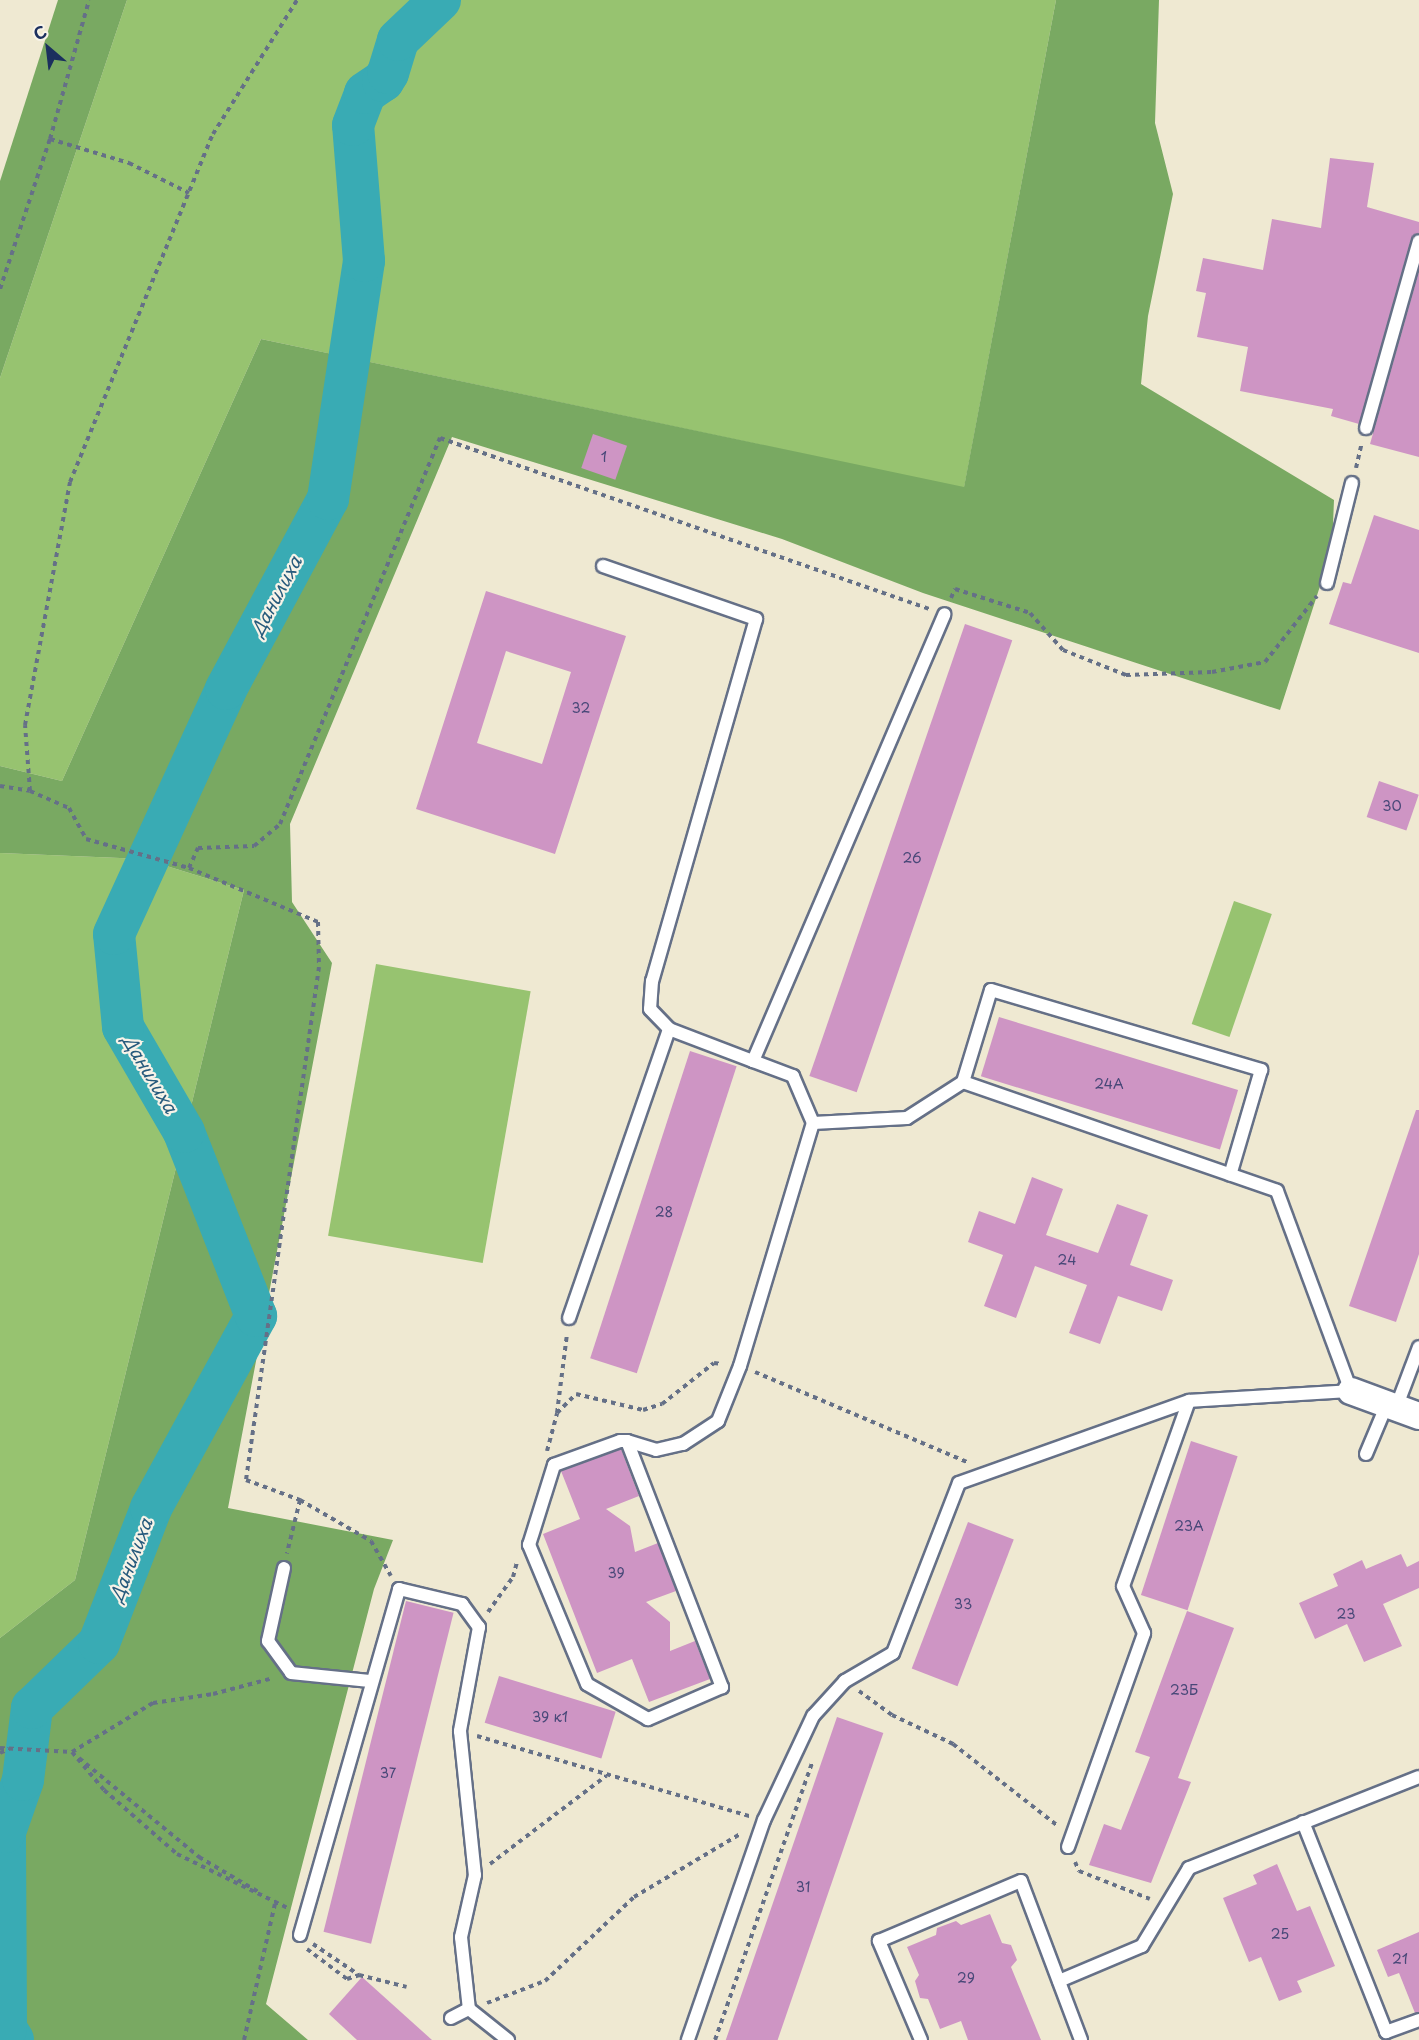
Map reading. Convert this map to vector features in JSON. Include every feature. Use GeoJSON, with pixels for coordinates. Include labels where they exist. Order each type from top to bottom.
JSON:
{"type":"FeatureCollection","features":[{"type":"Feature","properties":{"kind":"street"},"geometry":{"type":"LineString","coordinates":[[1352,1391],[1401,1409]]}},
{"type":"Feature","properties":{"kind":"lane"},"geometry":{"type":"LineString","coordinates":[[1366,428],[1419,241]]}},
{"type":"Feature","properties":{"kind":"lane"},"geometry":{"type":"LineString","coordinates":[[1326,583],[1352,483]]}},
{"type":"Feature","properties":{"kind":"lane"},"geometry":{"type":"LineString","coordinates":[[603,566],[756,619],[652,981],[650,1009],[669,1029],[793,1076],[813,1123],[740,1366],[718,1421],[683,1444],[656,1450],[627,1441],[554,1465],[529,1545],[587,1684],[648,1719],[722,1687],[627,1441]]}},
{"type":"Feature","properties":{"kind":"lane"},"geometry":{"type":"LineString","coordinates":[[753,1061],[945,614]]}},
{"type":"Feature","properties":{"kind":"lane"},"geometry":{"type":"LineString","coordinates":[[813,1123],[907,1118],[963,1082],[991,990],[1261,1070],[1230,1175]]}},
{"type":"Feature","properties":{"kind":"lane"},"geometry":{"type":"LineString","coordinates":[[569,1318],[669,1029]]}},
{"type":"Feature","properties":{"kind":"lane"},"geometry":{"type":"LineString","coordinates":[[688,2040],[764,1820],[813,1716],[845,1681],[893,1653],[959,1482],[1189,1401],[1352,1391],[1277,1191],[963,1082]]}},
{"type":"Feature","properties":{"kind":"lane"},"geometry":{"type":"LineString","coordinates":[[1366,1454],[1401,1409],[1419,1347]]}},
{"type":"Feature","properties":{"kind":"lane"},"geometry":{"type":"LineString","coordinates":[[1068,1846],[1144,1633],[1123,1586],[1189,1401]]}},
{"type":"Feature","properties":{"kind":"lane"},"geometry":{"type":"LineString","coordinates":[[284,1568],[268,1641],[291,1673],[370,1681]]}},
{"type":"Feature","properties":{"kind":"lane"},"geometry":{"type":"LineString","coordinates":[[300,1935],[370,1681],[399,1589],[462,1604],[479,1627],[460,1731],[475,1875],[461,1937],[469,2009],[508,2040]]}},
{"type":"Feature","properties":{"kind":"lane"},"geometry":{"type":"LineString","coordinates":[[1059,1981],[1142,1946],[1190,1868],[1419,1777]]}},
{"type":"Feature","properties":{"kind":"lane"},"geometry":{"type":"LineString","coordinates":[[1303,1822],[1386,2032],[1419,2020]]}},
{"type":"Feature","properties":{"kind":"lane"},"geometry":{"type":"LineString","coordinates":[[921,2040],[879,1941],[1021,1881],[1081,2040]]}},
{"type":"Feature","properties":{"kind":"lane"},"geometry":{"type":"LineString","coordinates":[[451,2018],[469,2009]]}},
{"type":"Feature","properties":{"kind":"path"},"geometry":{"type":"LineString","coordinates":[[0,289],[50,139],[89,0]]}},
{"type":"Feature","properties":{"kind":"path"},"geometry":{"type":"LineString","coordinates":[[30,791],[25,725],[70,482],[213,134],[297,0]]}},
{"type":"Feature","properties":{"kind":"path"},"geometry":{"type":"LineString","coordinates":[[50,139],[129,163],[189,193]]}},
{"type":"Feature","properties":{"kind":"path"},"geometry":{"type":"LineString","coordinates":[[1352,483],[1366,428]]}},
{"type":"Feature","properties":{"kind":"path"},"geometry":{"type":"LineString","coordinates":[[189,868],[198,848],[254,846],[280,824],[440,438],[945,614],[955,589],[1030,613],[1063,650],[1126,675],[1212,672],[1265,662],[1326,583]]}},
{"type":"Feature","properties":{"kind":"path"},"geometry":{"type":"LineString","coordinates":[[0,786],[30,791],[69,808],[86,839],[189,868],[318,922],[319,967],[246,1480],[300,1500],[371,1541],[399,1589]]}},
{"type":"Feature","properties":{"kind":"path"},"geometry":{"type":"LineString","coordinates":[[557,1413],[569,1318]]}},
{"type":"Feature","properties":{"kind":"path"},"geometry":{"type":"LineString","coordinates":[[763,1376],[990,1471]]}},
{"type":"Feature","properties":{"kind":"path"},"geometry":{"type":"LineString","coordinates":[[284,1568],[300,1500]]}},
{"type":"Feature","properties":{"kind":"path"},"geometry":{"type":"LineString","coordinates":[[479,1627],[504,1588]]}},
{"type":"Feature","properties":{"kind":"path"},"geometry":{"type":"LineString","coordinates":[[0,1748],[72,1752],[153,1703],[213,1694],[291,1673]]}},
{"type":"Feature","properties":{"kind":"path"},"geometry":{"type":"LineString","coordinates":[[845,1681],[892,1715],[952,1744],[1060,1828],[1079,1870],[1168,1906]]}},
{"type":"Feature","properties":{"kind":"path"},"geometry":{"type":"LineString","coordinates":[[460,1731],[764,1820]]}},
{"type":"Feature","properties":{"kind":"path"},"geometry":{"type":"LineString","coordinates":[[0,1753],[10,1749]]}},
{"type":"Feature","properties":{"kind":"path"},"geometry":{"type":"LineString","coordinates":[[72,1752],[104,1790],[177,1854],[276,1904]]}},
{"type":"Feature","properties":{"kind":"path"},"geometry":{"type":"LineString","coordinates":[[72,1752],[199,1857],[225,1869],[276,1904]]}},
{"type":"Feature","properties":{"kind":"path"},"geometry":{"type":"LineString","coordinates":[[715,2040],[816,1752]]}},
{"type":"Feature","properties":{"kind":"path"},"geometry":{"type":"LineString","coordinates":[[475,1875],[607,1775]]}},
{"type":"Feature","properties":{"kind":"path"},"geometry":{"type":"LineString","coordinates":[[469,2009],[545,1982],[634,1897],[764,1820]]}},
{"type":"Feature","properties":{"kind":"path"},"geometry":{"type":"LineString","coordinates":[[244,2040],[276,1904]]}},
{"type":"Feature","properties":{"kind":"path"},"geometry":{"type":"LineString","coordinates":[[300,1935],[359,1976],[407,1987]]}},
{"type":"Feature","properties":{"kind":"path"},"geometry":{"type":"LineString","coordinates":[[300,1935],[308,1950],[347,1979],[359,1976]]}},
{"type":"Feature","properties":{"kind":"green space"},"geometry":{"type":"Polygon","coordinates":[[[58,0],[127,0],[0,378],[0,181],[58,0]]]}},
{"type":"Feature","properties":{"kind":"green space"},"geometry":{"type":"Polygon","coordinates":[[[127,0],[1056,0],[964,488],[261,339],[62,781],[0,766],[0,378],[127,0]]]}},
{"type":"Feature","properties":{"kind":"green space"},"geometry":{"type":"Polygon","coordinates":[[[1056,0],[1159,0],[1155,123],[1173,194],[1148,316],[1141,384],[1334,500],[1332,549],[1280,710],[923,593],[782,539],[452,437],[290,824],[292,902],[332,963],[228,1508],[393,1540],[374,1589],[266,2004],[308,2040],[0,2040],[0,1638],[75,1580],[244,890],[144,859],[0,853],[0,766],[62,781],[261,339],[964,487],[1056,0]]]}},
{"type":"Feature","properties":{"kind":"green space"},"geometry":{"type":"Polygon","coordinates":[[[0,853],[144,859],[244,890],[75,1580],[0,1638],[0,853]]]}},
{"type":"Feature","properties":{"kind":"green space"},"geometry":{"type":"Polygon","coordinates":[[[1234,901],[1272,914],[1229,1037],[1192,1024],[1234,901]]]}},
{"type":"Feature","properties":{"kind":"green space"},"geometry":{"type":"Polygon","coordinates":[[[376,964],[531,991],[483,1263],[328,1236],[376,964]]]}},
{"type":"Feature","properties":{"kind":"building"},"geometry":{"type":"Polygon","coordinates":[[[1330,158],[1374,163],[1367,207],[1419,222],[1419,233],[1411,239],[1359,424],[1331,416],[1333,409],[1240,391],[1248,347],[1197,337],[1206,293],[1196,291],[1203,258],[1263,270],[1272,219],[1321,228],[1330,158]]]}},
{"type":"Feature","properties":{"kind":"building"},"geometry":{"type":"Polygon","coordinates":[[[1419,271],[1419,457],[1370,444],[1419,271]]]}},
{"type":"Feature","properties":{"kind":"building"},"geometry":{"type":"Polygon","coordinates":[[[593,434],[627,446],[615,480],[581,468],[593,434]]]}},
{"type":"Feature","properties":{"kind":"building"},"geometry":{"type":"Polygon","coordinates":[[[1374,515],[1419,530],[1419,653],[1329,624],[1343,582],[1351,584],[1374,515]]]}},
{"type":"Feature","properties":{"kind":"building"},"geometry":{"type":"Polygon","coordinates":[[[486,591],[626,636],[555,854],[416,809],[486,591]],[[506,651],[477,743],[542,764],[571,672],[506,651]]]}},
{"type":"Feature","properties":{"kind":"building"},"geometry":{"type":"Polygon","coordinates":[[[965,624],[1012,640],[857,1092],[809,1076],[965,624]]]}},
{"type":"Feature","properties":{"kind":"building"},"geometry":{"type":"Polygon","coordinates":[[[1379,781],[1419,795],[1406,831],[1367,817],[1379,781]]]}},
{"type":"Feature","properties":{"kind":"building"},"geometry":{"type":"Polygon","coordinates":[[[999,1017],[1238,1090],[1220,1149],[981,1076],[999,1017]]]}},
{"type":"Feature","properties":{"kind":"building"},"geometry":{"type":"Polygon","coordinates":[[[690,1051],[737,1066],[637,1373],[590,1358],[690,1051]]]}},
{"type":"Feature","properties":{"kind":"building"},"geometry":{"type":"Polygon","coordinates":[[[1416,1110],[1419,1110],[1419,1254],[1396,1322],[1349,1306],[1416,1110]]]}},
{"type":"Feature","properties":{"kind":"building"},"geometry":{"type":"Polygon","coordinates":[[[1032,1177],[1063,1189],[1046,1235],[1098,1253],[1117,1204],[1148,1215],[1130,1265],[1173,1280],[1162,1311],[1118,1296],[1100,1344],[1069,1333],[1087,1285],[1035,1266],[1016,1318],[984,1306],[1003,1255],[968,1242],[979,1211],[1015,1224],[1032,1177]]]}},
{"type":"Feature","properties":{"kind":"building"},"geometry":{"type":"Polygon","coordinates":[[[1191,1441],[1238,1456],[1188,1610],[1141,1595],[1191,1441]]]}},
{"type":"Feature","properties":{"kind":"building"},"geometry":{"type":"Polygon","coordinates":[[[621,1449],[639,1496],[606,1509],[630,1526],[635,1552],[658,1543],[676,1591],[646,1602],[670,1622],[670,1651],[695,1641],[710,1679],[649,1702],[632,1659],[597,1673],[543,1534],[580,1519],[561,1471],[621,1449]]]}},
{"type":"Feature","properties":{"kind":"building"},"geometry":{"type":"Polygon","coordinates":[[[968,1522],[1014,1540],[957,1686],[912,1669],[968,1522]]]}},
{"type":"Feature","properties":{"kind":"building"},"geometry":{"type":"Polygon","coordinates":[[[1401,1554],[1407,1567],[1419,1561],[1419,1588],[1383,1604],[1402,1646],[1364,1662],[1347,1624],[1315,1639],[1299,1603],[1338,1586],[1333,1574],[1362,1560],[1366,1569],[1401,1554]]]}},
{"type":"Feature","properties":{"kind":"building"},"geometry":{"type":"Polygon","coordinates":[[[406,1601],[454,1613],[371,1944],[324,1932],[406,1601]]]}},
{"type":"Feature","properties":{"kind":"building"},"geometry":{"type":"Polygon","coordinates":[[[1187,1611],[1234,1628],[1178,1778],[1191,1782],[1151,1883],[1089,1865],[1104,1824],[1121,1830],[1150,1757],[1135,1752],[1187,1611]]]}},
{"type":"Feature","properties":{"kind":"building"},"geometry":{"type":"Polygon","coordinates":[[[499,1676],[616,1712],[601,1759],[485,1723],[499,1676]]]}},
{"type":"Feature","properties":{"kind":"building"},"geometry":{"type":"Polygon","coordinates":[[[837,1717],[883,1733],[778,2040],[726,2040],[837,1717]]]}},
{"type":"Feature","properties":{"kind":"building"},"geometry":{"type":"Polygon","coordinates":[[[1277,1864],[1297,1911],[1310,1906],[1335,1966],[1297,1981],[1302,1992],[1279,2001],[1261,1957],[1249,1962],[1223,1898],[1257,1884],[1253,1875],[1277,1864]]]}},
{"type":"Feature","properties":{"kind":"building"},"geometry":{"type":"Polygon","coordinates":[[[990,1914],[1002,1943],[1011,1945],[1017,1960],[1011,1967],[1041,2040],[968,2040],[961,2021],[940,2029],[928,1999],[920,1998],[915,1981],[919,1975],[907,1947],[936,1935],[937,1928],[956,1921],[961,1925],[990,1914]]]}},
{"type":"Feature","properties":{"kind":"building"},"geometry":{"type":"Polygon","coordinates":[[[1419,1932],[1419,2012],[1415,2013],[1399,1973],[1388,1977],[1377,1950],[1419,1932]]]}},
{"type":"Feature","properties":{"kind":"building"},"geometry":{"type":"Polygon","coordinates":[[[362,1977],[432,2040],[357,2040],[329,2014],[362,1977]]]}},
{"type":"Feature","properties":{"kind":"waterway","name":"Данилиха"},"geometry":{"type":"LineString","coordinates":[[13,2040],[6,2029],[5,1832],[23,1780],[32,1708],[99,1643],[151,1508],[256,1316],[184,1132],[123,1027],[114,934],[226,689],[328,499],[364,261],[353,125],[365,93],[383,81],[388,73],[398,40],[440,0]]}}]}
